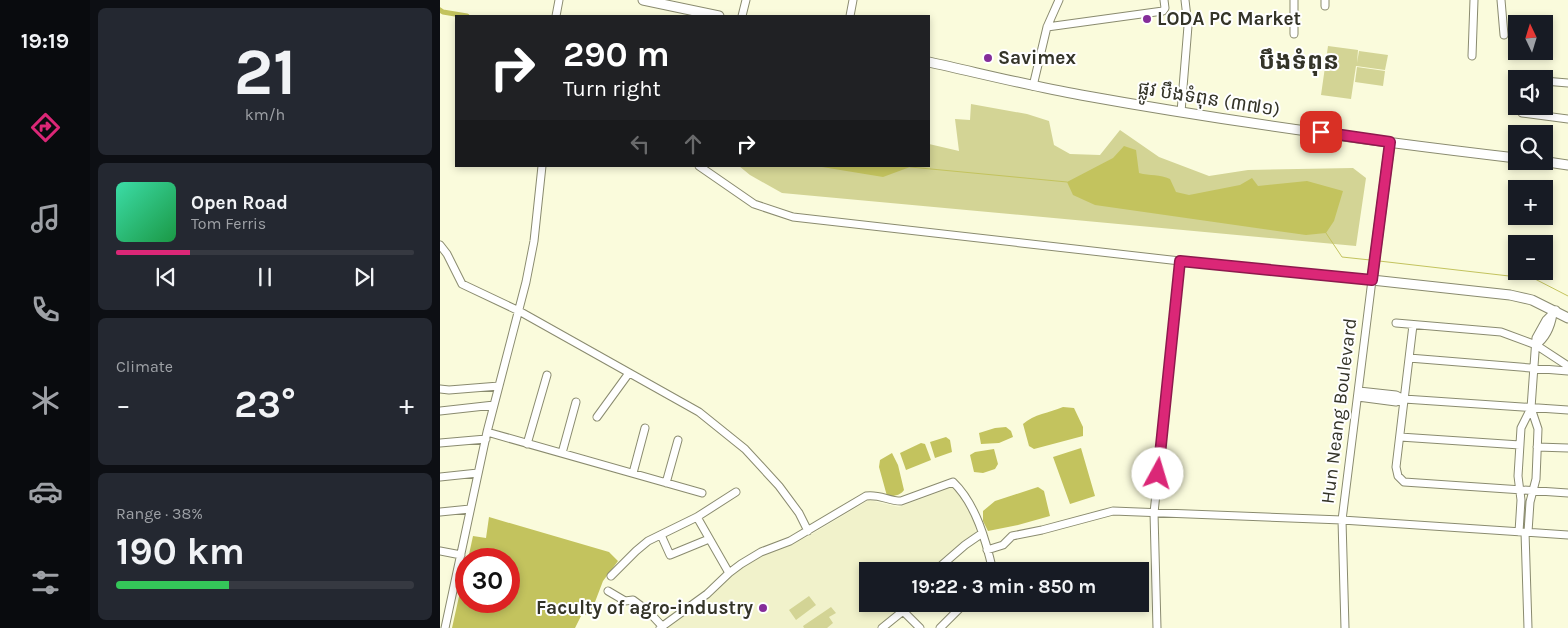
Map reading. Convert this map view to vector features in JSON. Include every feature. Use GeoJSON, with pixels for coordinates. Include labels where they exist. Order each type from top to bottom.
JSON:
{"type":"FeatureCollection","features":[{"type":"Feature","properties":{"kind":"main road"},"geometry":{"type":"LineString","coordinates":[[643,0],[674,3],[716,15]]}},
{"type":"Feature","properties":{"kind":"main road","name":"ផ្លូវ បឹងទំពុន (៣៧១)"},"geometry":{"type":"LineString","coordinates":[[930,62],[1034,86],[1181,112],[1508,157]]}},
{"type":"Feature","properties":{"kind":"main road","name":"Hun Neang Boulevard"},"geometry":{"type":"LineString","coordinates":[[1372,280],[1390,142]]}},
{"type":"Feature","properties":{"kind":"main road"},"geometry":{"type":"LineString","coordinates":[[1553,162],[1568,164]]}},
{"type":"Feature","properties":{"kind":"main road"},"geometry":{"type":"LineString","coordinates":[[1372,280],[1510,295],[1532,300],[1568,318]]}},
{"type":"Feature","properties":{"kind":"street"},"geometry":{"type":"LineString","coordinates":[[556,15],[559,0]]}},
{"type":"Feature","properties":{"kind":"street"},"geometry":{"type":"LineString","coordinates":[[742,15],[746,0]]}},
{"type":"Feature","properties":{"kind":"street"},"geometry":{"type":"LineString","coordinates":[[850,15],[853,0]]}},
{"type":"Feature","properties":{"kind":"street"},"geometry":{"type":"LineString","coordinates":[[1034,86],[1047,27],[1059,0]]}},
{"type":"Feature","properties":{"kind":"street"},"geometry":{"type":"LineString","coordinates":[[1047,27],[1163,11],[1165,8],[1164,0]]}},
{"type":"Feature","properties":{"kind":"street"},"geometry":{"type":"LineString","coordinates":[[1181,112],[1188,26],[1185,0]]}},
{"type":"Feature","properties":{"kind":"street"},"geometry":{"type":"LineString","coordinates":[[1294,0],[1294,34]]}},
{"type":"Feature","properties":{"kind":"street"},"geometry":{"type":"LineString","coordinates":[[1472,56],[1474,0]]}},
{"type":"Feature","properties":{"kind":"street"},"geometry":{"type":"LineString","coordinates":[[1500,0],[1504,35]]}},
{"type":"Feature","properties":{"kind":"street"},"geometry":{"type":"LineString","coordinates":[[1553,82],[1568,83]]}},
{"type":"Feature","properties":{"kind":"street"},"geometry":{"type":"LineString","coordinates":[[1537,115],[1568,119]]}},
{"type":"Feature","properties":{"kind":"street"},"geometry":{"type":"LineString","coordinates":[[462,548],[486,436],[526,282],[534,240],[542,167]]}},
{"type":"Feature","properties":{"kind":"street"},"geometry":{"type":"LineString","coordinates":[[700,167],[754,204],[793,217],[1180,261],[1372,280]]}},
{"type":"Feature","properties":{"kind":"street"},"geometry":{"type":"LineString","coordinates":[[440,245],[447,254],[462,284],[519,311],[699,412],[745,449],[779,486],[799,513],[808,530]]}},
{"type":"Feature","properties":{"kind":"street"},"geometry":{"type":"LineString","coordinates":[[1157,628],[1154,513],[1180,261]]}},
{"type":"Feature","properties":{"kind":"street","name":"Hun Neang Boulevard"},"geometry":{"type":"LineString","coordinates":[[1372,280],[1342,520],[1568,535]]}},
{"type":"Feature","properties":{"kind":"street"},"geometry":{"type":"LineString","coordinates":[[1536,345],[1542,341],[1552,322],[1554,312]]}},
{"type":"Feature","properties":{"kind":"street"},"geometry":{"type":"LineString","coordinates":[[1396,323],[1501,332],[1536,345],[1568,366]]}},
{"type":"Feature","properties":{"kind":"street"},"geometry":{"type":"LineString","coordinates":[[1413,324],[1396,467],[1398,476],[1404,482],[1568,493]]}},
{"type":"Feature","properties":{"kind":"street"},"geometry":{"type":"LineString","coordinates":[[1528,628],[1524,532],[1520,512],[1518,476],[1521,428],[1531,408],[1536,345]]}},
{"type":"Feature","properties":{"kind":"street"},"geometry":{"type":"LineString","coordinates":[[1409,358],[1568,371]]}},
{"type":"Feature","properties":{"kind":"street"},"geometry":{"type":"LineString","coordinates":[[598,417],[629,372]]}},
{"type":"Feature","properties":{"kind":"street"},"geometry":{"type":"LineString","coordinates":[[527,444],[547,375]]}},
{"type":"Feature","properties":{"kind":"street"},"geometry":{"type":"LineString","coordinates":[[440,389],[499,386]]}},
{"type":"Feature","properties":{"kind":"street"},"geometry":{"type":"LineString","coordinates":[[1358,394],[1396,395],[1404,399],[1568,410]]}},
{"type":"Feature","properties":{"kind":"street"},"geometry":{"type":"LineString","coordinates":[[562,453],[576,402]]}},
{"type":"Feature","properties":{"kind":"street"},"geometry":{"type":"LineString","coordinates":[[440,411],[494,405]]}},
{"type":"Feature","properties":{"kind":"street"},"geometry":{"type":"LineString","coordinates":[[1524,532],[1536,479],[1538,447],[1538,429],[1531,408]]}},
{"type":"Feature","properties":{"kind":"street"},"geometry":{"type":"LineString","coordinates":[[632,473],[645,428]]}},
{"type":"Feature","properties":{"kind":"street"},"geometry":{"type":"LineString","coordinates":[[440,444],[486,436],[562,453],[702,493]]}},
{"type":"Feature","properties":{"kind":"street"},"geometry":{"type":"LineString","coordinates":[[1400,437],[1520,445]]}},
{"type":"Feature","properties":{"kind":"street"},"geometry":{"type":"LineString","coordinates":[[666,483],[678,440]]}},
{"type":"Feature","properties":{"kind":"street"},"geometry":{"type":"LineString","coordinates":[[1538,447],[1568,448]]}},
{"type":"Feature","properties":{"kind":"street"},"geometry":{"type":"LineString","coordinates":[[440,477],[478,473]]}},
{"type":"Feature","properties":{"kind":"street"},"geometry":{"type":"LineString","coordinates":[[608,591],[625,601],[633,600],[648,610],[661,627],[707,594],[729,573],[761,552],[790,541],[866,496],[877,495],[902,501],[953,482],[962,490],[975,516],[990,562]]}},
{"type":"Feature","properties":{"kind":"street"},"geometry":{"type":"LineString","coordinates":[[611,576],[648,541],[698,517],[736,492]]}},
{"type":"Feature","properties":{"kind":"street"},"geometry":{"type":"LineString","coordinates":[[440,512],[470,509]]}},
{"type":"Feature","properties":{"kind":"street"},"geometry":{"type":"LineString","coordinates":[[987,550],[1003,545],[1012,536],[1113,511],[1342,520],[1345,628]]}},
{"type":"Feature","properties":{"kind":"street"},"geometry":{"type":"LineString","coordinates":[[1520,512],[1529,512]]}},
{"type":"Feature","properties":{"kind":"street"},"geometry":{"type":"LineString","coordinates":[[698,517],[729,573]]}},
{"type":"Feature","properties":{"kind":"street"},"geometry":{"type":"LineString","coordinates":[[945,562],[965,544],[982,534]]}},
{"type":"Feature","properties":{"kind":"street"},"geometry":{"type":"LineString","coordinates":[[661,535],[670,555],[709,539]]}},
{"type":"Feature","properties":{"kind":"street"},"geometry":{"type":"LineString","coordinates":[[440,551],[455,554]]}},
{"type":"Feature","properties":{"kind":"street"},"geometry":{"type":"LineString","coordinates":[[445,628],[455,582]]}},
{"type":"Feature","properties":{"kind":"street"},"geometry":{"type":"LineString","coordinates":[[882,628],[901,612]]}},
{"type":"Feature","properties":{"kind":"street"},"geometry":{"type":"LineString","coordinates":[[903,612],[920,628]]}},
{"type":"Feature","properties":{"kind":"street"},"geometry":{"type":"LineString","coordinates":[[940,628],[956,612]]}},
{"type":"Feature","properties":{"kind":"shaded area"},"geometry":{"type":"Polygon","coordinates":[[[1328,46],[1358,50],[1357,63],[1359,51],[1388,55],[1385,70],[1356,66],[1351,99],[1321,95],[1328,46]]]}},
{"type":"Feature","properties":{"kind":"shaded area"},"geometry":{"type":"Polygon","coordinates":[[[1357,67],[1385,71],[1383,86],[1355,82],[1357,67]]]}},
{"type":"Feature","properties":{"kind":"shaded area"},"geometry":{"type":"Polygon","coordinates":[[[971,104],[1027,114],[1049,121],[1054,145],[1070,154],[1100,155],[1120,130],[1159,157],[1209,176],[1248,170],[1353,168],[1366,178],[1356,246],[782,193],[750,175],[740,167],[930,167],[930,144],[959,151],[955,119],[970,120],[971,104]]]}},
{"type":"Feature","properties":{"kind":"shaded area"},"geometry":{"type":"Polygon","coordinates":[[[1124,146],[1136,150],[1139,173],[1170,179],[1176,192],[1189,195],[1240,185],[1252,178],[1258,186],[1307,181],[1343,191],[1334,221],[1326,233],[1306,235],[1095,205],[1073,195],[1067,182],[1113,158],[1124,146]]]}},
{"type":"Feature","properties":{"kind":"shaded area"},"geometry":{"type":"Polygon","coordinates":[[[822,167],[910,167],[883,177],[822,167]]]}},
{"type":"Feature","properties":{"kind":"shaded area"},"geometry":{"type":"Polygon","coordinates":[[[1063,407],[1074,408],[1083,427],[1083,436],[1034,449],[1029,446],[1023,424],[1037,416],[1063,407]]]}},
{"type":"Feature","properties":{"kind":"shaded area"},"geometry":{"type":"Polygon","coordinates":[[[1006,427],[1011,431],[1013,437],[999,443],[981,444],[979,433],[1006,427]]]}},
{"type":"Feature","properties":{"kind":"shaded area"},"geometry":{"type":"Polygon","coordinates":[[[946,437],[950,440],[952,452],[935,458],[930,442],[946,437]]]}},
{"type":"Feature","properties":{"kind":"shaded area"},"geometry":{"type":"Polygon","coordinates":[[[921,443],[925,444],[931,460],[906,470],[900,453],[921,443]]]}},
{"type":"Feature","properties":{"kind":"shaded area"},"geometry":{"type":"Polygon","coordinates":[[[1081,448],[1095,496],[1070,504],[1053,457],[1081,448]]]}},
{"type":"Feature","properties":{"kind":"shaded area"},"geometry":{"type":"Polygon","coordinates":[[[994,449],[998,464],[995,469],[983,473],[974,472],[970,455],[975,452],[994,449]]]}},
{"type":"Feature","properties":{"kind":"shaded area"},"geometry":{"type":"Polygon","coordinates":[[[892,453],[898,465],[904,490],[894,496],[887,496],[879,467],[880,460],[892,453]]]}},
{"type":"Feature","properties":{"kind":"shaded area"},"geometry":{"type":"Polygon","coordinates":[[[953,487],[966,505],[975,524],[976,534],[943,562],[859,562],[859,612],[901,612],[881,628],[667,628],[710,596],[741,567],[757,558],[807,537],[869,500],[899,507],[953,487]]]}},
{"type":"Feature","properties":{"kind":"shaded area"},"geometry":{"type":"Polygon","coordinates":[[[1038,487],[1044,491],[1050,516],[988,531],[983,521],[983,511],[995,501],[1038,487]]]}},
{"type":"Feature","properties":{"kind":"shaded area"},"geometry":{"type":"Polygon","coordinates":[[[489,517],[609,552],[618,561],[603,581],[590,615],[582,614],[575,628],[452,628],[455,613],[520,613],[520,548],[470,548],[473,536],[486,538],[489,517]]]}},
{"type":"Feature","properties":{"kind":"shaded area"},"geometry":{"type":"Polygon","coordinates":[[[809,596],[816,605],[796,620],[789,610],[809,596]]]}},
{"type":"Feature","properties":{"kind":"shaded area"},"geometry":{"type":"Polygon","coordinates":[[[831,607],[836,613],[829,617],[833,623],[827,628],[804,628],[803,626],[831,607]]]}},
{"type":"Feature","properties":{"kind":"waterway"},"geometry":{"type":"LineString","coordinates":[[440,10],[461,15]]}},
{"type":"Feature","properties":{"kind":"waterway"},"geometry":{"type":"LineString","coordinates":[[910,167],[1067,182]]}},
{"type":"Feature","properties":{"kind":"waterway"},"geometry":{"type":"LineString","coordinates":[[1326,233],[1342,257],[1370,260]]}},
{"type":"Feature","properties":{"kind":"waterway"},"geometry":{"type":"LineString","coordinates":[[1379,261],[1535,279],[1568,296]]}},
{"type":"Feature","properties":{"kind":"place","name":"LODA PC Market"},"geometry":{"type":"Point","coordinates":[1147,19]}},
{"type":"Feature","properties":{"kind":"place","name":"Savimex"},"geometry":{"type":"Point","coordinates":[988,58]}},
{"type":"Feature","properties":{"kind":"place","name":"Faculty of agro-industry"},"geometry":{"type":"Point","coordinates":[763,608]}},
{"type":"Feature","properties":{"kind":"district","name":"បឹងទំពុន"},"geometry":{"type":"Point","coordinates":[1299,61]}},
{"type":"Feature","properties":{"kind":"route"},"geometry":{"type":"LineString","coordinates":[[1158,474],[1180,261],[1372,280],[1390,142],[1321,132]]}}]}
